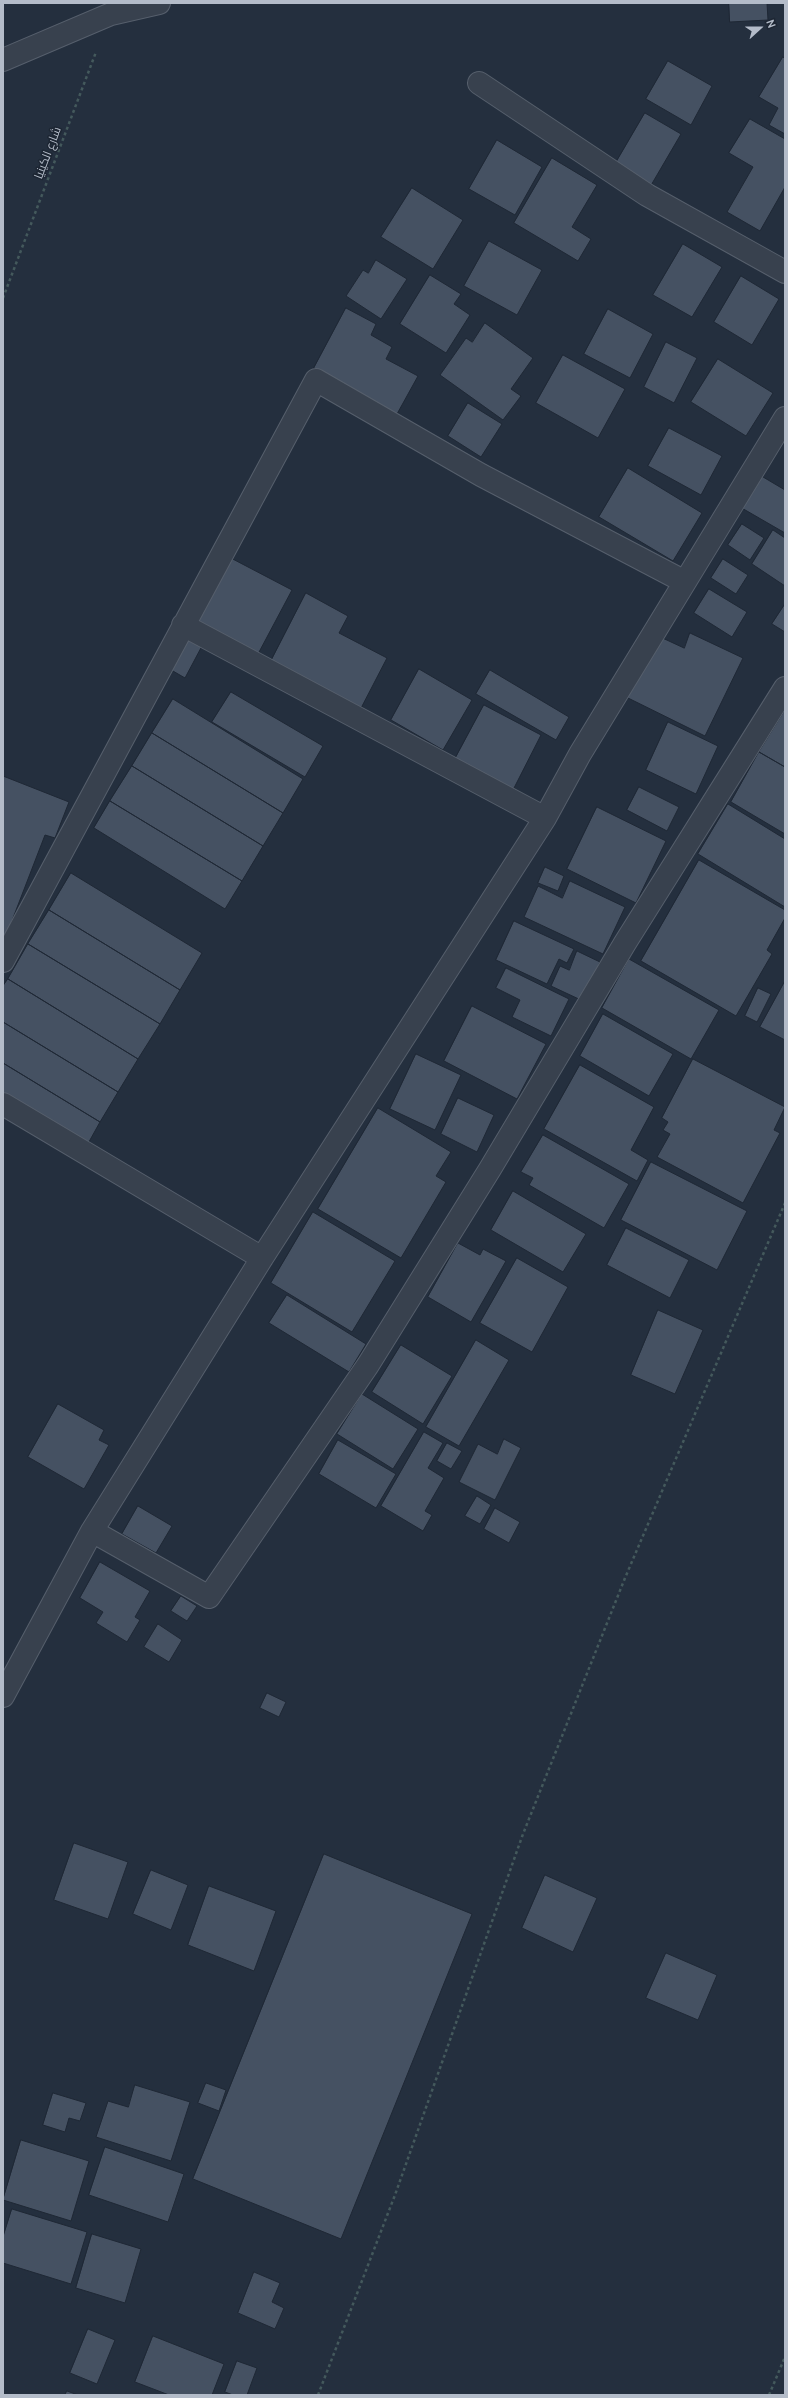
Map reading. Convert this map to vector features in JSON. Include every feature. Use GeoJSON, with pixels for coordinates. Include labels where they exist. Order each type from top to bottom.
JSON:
{"type":"FeatureCollection","features":[{"type":"Feature","properties":{"kind":"street"},"geometry":{"type":"LineString","coordinates":[[3,60],[111,14],[159,3]]}},
{"type":"Feature","properties":{"kind":"street"},"geometry":{"type":"LineString","coordinates":[[479,83],[647,195],[785,272]]}},
{"type":"Feature","properties":{"kind":"street"},"geometry":{"type":"LineString","coordinates":[[3,961],[182,625],[316,380],[481,474],[684,582]]}},
{"type":"Feature","properties":{"kind":"street"},"geometry":{"type":"LineString","coordinates":[[3,1696],[92,1531],[262,1258],[545,818],[580,754],[785,418]]}},
{"type":"Feature","properties":{"kind":"street"},"geometry":{"type":"LineString","coordinates":[[182,625],[545,818]]}},
{"type":"Feature","properties":{"kind":"street"},"geometry":{"type":"LineString","coordinates":[[92,1531],[209,1597],[368,1365],[490,1169],[625,943],[785,688]]}},
{"type":"Feature","properties":{"kind":"street"},"geometry":{"type":"LineString","coordinates":[[3,1104],[262,1258]]}},
{"type":"Feature","properties":{"kind":"path","name":"شارع الكينيا"},"geometry":{"type":"LineString","coordinates":[[3,298],[111,14]]}},
{"type":"Feature","properties":{"kind":"path"},"geometry":{"type":"LineString","coordinates":[[318,2395],[395,2195],[523,1834],[625,1578],[785,1203]]}},
{"type":"Feature","properties":{"kind":"path"},"geometry":{"type":"LineString","coordinates":[[769,2395],[785,2357]]}},
{"type":"Feature","properties":{"kind":"building"},"geometry":{"type":"Polygon","coordinates":[[[729,3],[767,3],[768,20],[730,22],[729,3]]]}},
{"type":"Feature","properties":{"kind":"building"},"geometry":{"type":"Polygon","coordinates":[[[783,57],[785,59],[785,134],[769,125],[778,108],[759,97],[783,57]]]}},
{"type":"Feature","properties":{"kind":"building"},"geometry":{"type":"Polygon","coordinates":[[[668,61],[712,86],[691,125],[646,99],[668,61]]]}},
{"type":"Feature","properties":{"kind":"building"},"geometry":{"type":"Polygon","coordinates":[[[645,113],[681,134],[650,187],[614,166],[645,113]]]}},
{"type":"Feature","properties":{"kind":"building"},"geometry":{"type":"Polygon","coordinates":[[[750,119],[785,139],[785,187],[760,231],[727,212],[753,167],[729,153],[750,119]]]}},
{"type":"Feature","properties":{"kind":"building"},"geometry":{"type":"Polygon","coordinates":[[[497,140],[542,167],[515,215],[469,189],[497,140]]]}},
{"type":"Feature","properties":{"kind":"building"},"geometry":{"type":"Polygon","coordinates":[[[552,158],[597,185],[572,227],[591,239],[578,261],[514,223],[552,158]]]}},
{"type":"Feature","properties":{"kind":"building"},"geometry":{"type":"Polygon","coordinates":[[[412,188],[463,220],[433,269],[381,237],[412,188]]]}},
{"type":"Feature","properties":{"kind":"building"},"geometry":{"type":"Polygon","coordinates":[[[489,241],[542,270],[517,315],[464,286],[489,241]]]}},
{"type":"Feature","properties":{"kind":"building"},"geometry":{"type":"Polygon","coordinates":[[[683,244],[722,267],[692,317],[653,295],[683,244]]]}},
{"type":"Feature","properties":{"kind":"building"},"geometry":{"type":"Polygon","coordinates":[[[376,260],[407,279],[381,319],[346,296],[363,270],[368,273],[376,260]]]}},
{"type":"Feature","properties":{"kind":"building"},"geometry":{"type":"Polygon","coordinates":[[[430,275],[461,294],[454,304],[470,315],[446,353],[400,324],[430,275]]]}},
{"type":"Feature","properties":{"kind":"building"},"geometry":{"type":"Polygon","coordinates":[[[741,276],[779,299],[752,345],[714,322],[741,276]]]}},
{"type":"Feature","properties":{"kind":"building"},"geometry":{"type":"Polygon","coordinates":[[[346,308],[376,324],[371,335],[392,347],[386,359],[418,376],[397,414],[314,368],[346,308]]]}},
{"type":"Feature","properties":{"kind":"building"},"geometry":{"type":"Polygon","coordinates":[[[608,309],[653,334],[630,378],[584,354],[608,309]]]}},
{"type":"Feature","properties":{"kind":"building"},"geometry":{"type":"Polygon","coordinates":[[[485,323],[533,358],[511,389],[521,396],[503,420],[440,375],[466,338],[472,342],[485,323]]]}},
{"type":"Feature","properties":{"kind":"building"},"geometry":{"type":"Polygon","coordinates":[[[666,342],[697,358],[674,403],[644,387],[666,342]]]}},
{"type":"Feature","properties":{"kind":"building"},"geometry":{"type":"Polygon","coordinates":[[[563,355],[625,389],[598,438],[536,403],[563,355]]]}},
{"type":"Feature","properties":{"kind":"building"},"geometry":{"type":"Polygon","coordinates":[[[718,359],[773,393],[746,436],[691,402],[718,359]]]}},
{"type":"Feature","properties":{"kind":"building"},"geometry":{"type":"Polygon","coordinates":[[[468,403],[502,424],[481,457],[448,436],[468,403]]]}},
{"type":"Feature","properties":{"kind":"building"},"geometry":{"type":"Polygon","coordinates":[[[669,428],[722,456],[701,495],[648,466],[669,428]]]}},
{"type":"Feature","properties":{"kind":"building"},"geometry":{"type":"Polygon","coordinates":[[[628,468],[702,513],[673,561],[599,517],[628,468]]]}},
{"type":"Feature","properties":{"kind":"building"},"geometry":{"type":"Polygon","coordinates":[[[758,474],[785,490],[785,533],[740,507],[758,474]]]}},
{"type":"Feature","properties":{"kind":"building"},"geometry":{"type":"Polygon","coordinates":[[[742,524],[764,538],[750,560],[728,545],[742,524]]]}},
{"type":"Feature","properties":{"kind":"building"},"geometry":{"type":"Polygon","coordinates":[[[773,530],[785,538],[785,586],[752,564],[773,530]]]}},
{"type":"Feature","properties":{"kind":"building"},"geometry":{"type":"Polygon","coordinates":[[[227,556],[292,590],[258,654],[193,620],[227,556]]]}},
{"type":"Feature","properties":{"kind":"building"},"geometry":{"type":"Polygon","coordinates":[[[723,559],[748,575],[736,594],[711,578],[723,559]]]}},
{"type":"Feature","properties":{"kind":"building"},"geometry":{"type":"Polygon","coordinates":[[[709,589],[747,612],[732,637],[694,613],[709,589]]]}},
{"type":"Feature","properties":{"kind":"building"},"geometry":{"type":"Polygon","coordinates":[[[306,593],[348,616],[339,633],[387,658],[359,712],[269,665],[306,593]]]}},
{"type":"Feature","properties":{"kind":"building"},"geometry":{"type":"Polygon","coordinates":[[[785,604],[785,632],[772,624],[785,604]]]}},
{"type":"Feature","properties":{"kind":"building"},"geometry":{"type":"Polygon","coordinates":[[[690,633],[743,658],[705,736],[626,697],[656,635],[684,648],[690,633]]]}},
{"type":"Feature","properties":{"kind":"building"},"geometry":{"type":"Polygon","coordinates":[[[182,636],[202,646],[185,678],[166,667],[182,636]]]}},
{"type":"Feature","properties":{"kind":"building"},"geometry":{"type":"Polygon","coordinates":[[[419,669],[472,700],[443,750],[391,720],[419,669]]]}},
{"type":"Feature","properties":{"kind":"building"},"geometry":{"type":"Polygon","coordinates":[[[490,670],[569,717],[556,740],[476,694],[490,670]]]}},
{"type":"Feature","properties":{"kind":"building"},"geometry":{"type":"Polygon","coordinates":[[[231,692],[323,746],[305,777],[212,722],[231,692]]]}},
{"type":"Feature","properties":{"kind":"building"},"geometry":{"type":"Polygon","coordinates":[[[173,699],[303,779],[283,813],[152,733],[173,699]]]}},
{"type":"Feature","properties":{"kind":"building"},"geometry":{"type":"Polygon","coordinates":[[[484,705],[541,735],[513,790],[455,759],[484,705]]]}},
{"type":"Feature","properties":{"kind":"building"},"geometry":{"type":"Polygon","coordinates":[[[785,710],[785,767],[759,752],[785,710]]]}},
{"type":"Feature","properties":{"kind":"building"},"geometry":{"type":"Polygon","coordinates":[[[668,722],[718,746],[696,794],[646,770],[668,722]]]}},
{"type":"Feature","properties":{"kind":"building"},"geometry":{"type":"Polygon","coordinates":[[[152,733],[283,813],[263,846],[132,766],[152,733]]]}},
{"type":"Feature","properties":{"kind":"building"},"geometry":{"type":"Polygon","coordinates":[[[759,752],[785,767],[785,834],[731,802],[759,752]]]}},
{"type":"Feature","properties":{"kind":"building"},"geometry":{"type":"Polygon","coordinates":[[[132,766],[263,846],[242,881],[110,801],[132,766]]]}},
{"type":"Feature","properties":{"kind":"building"},"geometry":{"type":"Polygon","coordinates":[[[3,776],[69,802],[55,838],[45,835],[3,944],[3,776]]]}},
{"type":"Feature","properties":{"kind":"building"},"geometry":{"type":"Polygon","coordinates":[[[639,787],[679,807],[667,831],[627,810],[639,787]]]}},
{"type":"Feature","properties":{"kind":"building"},"geometry":{"type":"Polygon","coordinates":[[[110,801],[242,881],[225,909],[94,828],[110,801]]]}},
{"type":"Feature","properties":{"kind":"building"},"geometry":{"type":"Polygon","coordinates":[[[728,804],[785,839],[785,907],[698,854],[728,804]]]}},
{"type":"Feature","properties":{"kind":"building"},"geometry":{"type":"Polygon","coordinates":[[[597,807],[666,841],[636,903],[567,869],[597,807]]]}},
{"type":"Feature","properties":{"kind":"building"},"geometry":{"type":"Polygon","coordinates":[[[699,860],[785,910],[785,918],[767,950],[772,954],[736,1016],[641,961],[699,860]]]}},
{"type":"Feature","properties":{"kind":"building"},"geometry":{"type":"Polygon","coordinates":[[[545,867],[564,876],[558,891],[538,883],[545,867]]]}},
{"type":"Feature","properties":{"kind":"building"},"geometry":{"type":"Polygon","coordinates":[[[71,873],[202,953],[180,990],[49,910],[71,873]]]}},
{"type":"Feature","properties":{"kind":"building"},"geometry":{"type":"Polygon","coordinates":[[[570,881],[625,907],[603,954],[524,917],[538,886],[562,898],[570,881]]]}},
{"type":"Feature","properties":{"kind":"building"},"geometry":{"type":"Polygon","coordinates":[[[49,910],[180,990],[160,1024],[28,944],[49,910]]]}},
{"type":"Feature","properties":{"kind":"building"},"geometry":{"type":"Polygon","coordinates":[[[514,921],[574,949],[567,963],[559,959],[547,984],[496,960],[514,921]]]}},
{"type":"Feature","properties":{"kind":"building"},"geometry":{"type":"Polygon","coordinates":[[[28,944],[160,1024],[138,1059],[8,979],[28,944]]]}},
{"type":"Feature","properties":{"kind":"building"},"geometry":{"type":"Polygon","coordinates":[[[577,951],[600,962],[583,1001],[551,986],[560,966],[569,970],[577,951]]]}},
{"type":"Feature","properties":{"kind":"building"},"geometry":{"type":"Polygon","coordinates":[[[629,959],[719,1010],[691,1059],[602,1008],[629,959]]]}},
{"type":"Feature","properties":{"kind":"building"},"geometry":{"type":"Polygon","coordinates":[[[506,968],[569,999],[551,1036],[512,1017],[520,1000],[496,988],[506,968]]]}},
{"type":"Feature","properties":{"kind":"building"},"geometry":{"type":"Polygon","coordinates":[[[8,979],[138,1059],[118,1092],[3,1022],[3,986],[8,979]]]}},
{"type":"Feature","properties":{"kind":"building"},"geometry":{"type":"Polygon","coordinates":[[[785,981],[785,1040],[760,1027],[785,981]]]}},
{"type":"Feature","properties":{"kind":"building"},"geometry":{"type":"Polygon","coordinates":[[[758,988],[771,994],[757,1022],[745,1016],[758,988]]]}},
{"type":"Feature","properties":{"kind":"building"},"geometry":{"type":"Polygon","coordinates":[[[472,1006],[546,1044],[517,1099],[444,1061],[472,1006]]]}},
{"type":"Feature","properties":{"kind":"building"},"geometry":{"type":"Polygon","coordinates":[[[603,1014],[673,1054],[649,1096],[580,1056],[603,1014]]]}},
{"type":"Feature","properties":{"kind":"building"},"geometry":{"type":"Polygon","coordinates":[[[3,1022],[118,1092],[100,1122],[3,1063],[3,1022]]]}},
{"type":"Feature","properties":{"kind":"building"},"geometry":{"type":"Polygon","coordinates":[[[416,1054],[461,1075],[435,1130],[390,1109],[416,1054]]]}},
{"type":"Feature","properties":{"kind":"building"},"geometry":{"type":"Polygon","coordinates":[[[693,1059],[785,1107],[774,1130],[780,1133],[743,1203],[657,1157],[670,1134],[663,1130],[668,1122],[662,1118],[693,1059]]]}},
{"type":"Feature","properties":{"kind":"building"},"geometry":{"type":"Polygon","coordinates":[[[3,1063],[100,1122],[85,1149],[3,1099],[3,1063]]]}},
{"type":"Feature","properties":{"kind":"building"},"geometry":{"type":"Polygon","coordinates":[[[580,1065],[654,1107],[631,1150],[648,1160],[637,1181],[544,1129],[580,1065]]]}},
{"type":"Feature","properties":{"kind":"building"},"geometry":{"type":"Polygon","coordinates":[[[458,1098],[494,1115],[477,1152],[441,1134],[458,1098]]]}},
{"type":"Feature","properties":{"kind":"building"},"geometry":{"type":"Polygon","coordinates":[[[378,1108],[451,1152],[436,1176],[446,1182],[401,1258],[318,1209],[378,1108]]]}},
{"type":"Feature","properties":{"kind":"building"},"geometry":{"type":"Polygon","coordinates":[[[543,1135],[629,1184],[604,1228],[529,1185],[533,1178],[521,1172],[543,1135]]]}},
{"type":"Feature","properties":{"kind":"building"},"geometry":{"type":"Polygon","coordinates":[[[651,1162],[747,1211],[717,1270],[621,1220],[651,1162]]]}},
{"type":"Feature","properties":{"kind":"building"},"geometry":{"type":"Polygon","coordinates":[[[513,1191],[586,1234],[563,1272],[491,1230],[513,1191]]]}},
{"type":"Feature","properties":{"kind":"building"},"geometry":{"type":"Polygon","coordinates":[[[313,1212],[395,1261],[352,1332],[271,1283],[313,1212]]]}},
{"type":"Feature","properties":{"kind":"building"},"geometry":{"type":"Polygon","coordinates":[[[626,1228],[689,1260],[670,1298],[607,1265],[626,1228]]]}},
{"type":"Feature","properties":{"kind":"building"},"geometry":{"type":"Polygon","coordinates":[[[458,1243],[480,1255],[483,1249],[506,1261],[471,1322],[428,1297],[458,1243]]]}},
{"type":"Feature","properties":{"kind":"building"},"geometry":{"type":"Polygon","coordinates":[[[517,1258],[568,1287],[532,1352],[480,1323],[517,1258]]]}},
{"type":"Feature","properties":{"kind":"building"},"geometry":{"type":"Polygon","coordinates":[[[287,1295],[366,1344],[349,1372],[269,1323],[287,1295]]]}},
{"type":"Feature","properties":{"kind":"building"},"geometry":{"type":"Polygon","coordinates":[[[658,1310],[703,1330],[675,1394],[631,1375],[658,1310]]]}},
{"type":"Feature","properties":{"kind":"building"},"geometry":{"type":"Polygon","coordinates":[[[476,1340],[509,1360],[459,1446],[426,1427],[476,1340]]]}},
{"type":"Feature","properties":{"kind":"building"},"geometry":{"type":"Polygon","coordinates":[[[401,1345],[452,1376],[423,1424],[372,1392],[401,1345]]]}},
{"type":"Feature","properties":{"kind":"building"},"geometry":{"type":"Polygon","coordinates":[[[362,1394],[418,1429],[393,1469],[337,1434],[362,1394]]]}},
{"type":"Feature","properties":{"kind":"building"},"geometry":{"type":"Polygon","coordinates":[[[58,1404],[104,1430],[99,1440],[109,1445],[84,1489],[28,1457],[58,1404]]]}},
{"type":"Feature","properties":{"kind":"building"},"geometry":{"type":"Polygon","coordinates":[[[424,1432],[443,1443],[428,1468],[444,1478],[425,1511],[432,1515],[423,1531],[381,1506],[424,1432]]]}},
{"type":"Feature","properties":{"kind":"building"},"geometry":{"type":"Polygon","coordinates":[[[504,1439],[521,1448],[495,1500],[459,1482],[478,1444],[497,1454],[504,1439]]]}},
{"type":"Feature","properties":{"kind":"building"},"geometry":{"type":"Polygon","coordinates":[[[338,1440],[396,1474],[376,1508],[319,1474],[338,1440]]]}},
{"type":"Feature","properties":{"kind":"building"},"geometry":{"type":"Polygon","coordinates":[[[447,1443],[462,1451],[451,1469],[437,1461],[447,1443]]]}},
{"type":"Feature","properties":{"kind":"building"},"geometry":{"type":"Polygon","coordinates":[[[477,1496],[491,1505],[480,1524],[465,1516],[477,1496]]]}},
{"type":"Feature","properties":{"kind":"building"},"geometry":{"type":"Polygon","coordinates":[[[138,1506],[172,1526],[156,1553],[122,1534],[138,1506]]]}},
{"type":"Feature","properties":{"kind":"building"},"geometry":{"type":"Polygon","coordinates":[[[495,1508],[520,1522],[509,1543],[484,1529],[495,1508]]]}},
{"type":"Feature","properties":{"kind":"building"},"geometry":{"type":"Polygon","coordinates":[[[100,1562],[150,1591],[135,1617],[140,1620],[127,1642],[96,1623],[103,1612],[80,1598],[100,1562]]]}},
{"type":"Feature","properties":{"kind":"building"},"geometry":{"type":"Polygon","coordinates":[[[181,1596],[197,1606],[187,1621],[171,1611],[181,1596]]]}},
{"type":"Feature","properties":{"kind":"building"},"geometry":{"type":"Polygon","coordinates":[[[158,1624],[182,1640],[169,1662],[144,1647],[158,1624]]]}},
{"type":"Feature","properties":{"kind":"building"},"geometry":{"type":"Polygon","coordinates":[[[267,1693],[286,1702],[279,1717],[260,1708],[267,1693]]]}},
{"type":"Feature","properties":{"kind":"building"},"geometry":{"type":"Polygon","coordinates":[[[74,1843],[128,1862],[108,1919],[54,1900],[74,1843]]]}},
{"type":"Feature","properties":{"kind":"building"},"geometry":{"type":"Polygon","coordinates":[[[324,1854],[472,1914],[341,2239],[193,2179],[324,1854]]]}},
{"type":"Feature","properties":{"kind":"building"},"geometry":{"type":"Polygon","coordinates":[[[151,1870],[188,1885],[171,1930],[133,1914],[151,1870]]]}},
{"type":"Feature","properties":{"kind":"building"},"geometry":{"type":"Polygon","coordinates":[[[545,1875],[597,1898],[573,1952],[522,1928],[545,1875]]]}},
{"type":"Feature","properties":{"kind":"building"},"geometry":{"type":"Polygon","coordinates":[[[209,1886],[276,1911],[254,1971],[188,1945],[209,1886]]]}},
{"type":"Feature","properties":{"kind":"building"},"geometry":{"type":"Polygon","coordinates":[[[666,1953],[717,1975],[698,2020],[646,1998],[666,1953]]]}},
{"type":"Feature","properties":{"kind":"building"},"geometry":{"type":"Polygon","coordinates":[[[206,2083],[226,2090],[219,2111],[198,2103],[206,2083]]]}},
{"type":"Feature","properties":{"kind":"building"},"geometry":{"type":"Polygon","coordinates":[[[135,2085],[190,2102],[171,2161],[96,2137],[108,2101],[128,2107],[135,2085]]]}},
{"type":"Feature","properties":{"kind":"building"},"geometry":{"type":"Polygon","coordinates":[[[53,2093],[86,2103],[80,2121],[69,2118],[65,2132],[43,2125],[53,2093]]]}},
{"type":"Feature","properties":{"kind":"building"},"geometry":{"type":"Polygon","coordinates":[[[21,2140],[89,2161],[71,2221],[3,2200],[21,2140]]]}},
{"type":"Feature","properties":{"kind":"building"},"geometry":{"type":"Polygon","coordinates":[[[105,2147],[184,2174],[168,2222],[89,2195],[105,2147]]]}},
{"type":"Feature","properties":{"kind":"building"},"geometry":{"type":"Polygon","coordinates":[[[12,2209],[87,2232],[71,2284],[3,2263],[3,2237],[12,2209]]]}},
{"type":"Feature","properties":{"kind":"building"},"geometry":{"type":"Polygon","coordinates":[[[92,2234],[141,2249],[125,2303],[76,2288],[92,2234]]]}},
{"type":"Feature","properties":{"kind":"building"},"geometry":{"type":"Polygon","coordinates":[[[254,2272],[280,2283],[272,2302],[284,2308],[275,2329],[238,2313],[254,2272]]]}},
{"type":"Feature","properties":{"kind":"building"},"geometry":{"type":"Polygon","coordinates":[[[88,2329],[115,2340],[97,2384],[70,2373],[88,2329]]]}},
{"type":"Feature","properties":{"kind":"building"},"geometry":{"type":"Polygon","coordinates":[[[153,2336],[224,2364],[212,2395],[169,2395],[135,2382],[153,2336]]]}},
{"type":"Feature","properties":{"kind":"building"},"geometry":{"type":"Polygon","coordinates":[[[237,2361],[257,2368],[247,2395],[233,2395],[225,2392],[237,2361]]]}},
{"type":"Feature","properties":{"kind":"building"},"geometry":{"type":"Polygon","coordinates":[[[67,2391],[78,2395],[65,2395],[67,2391]]]}}]}
